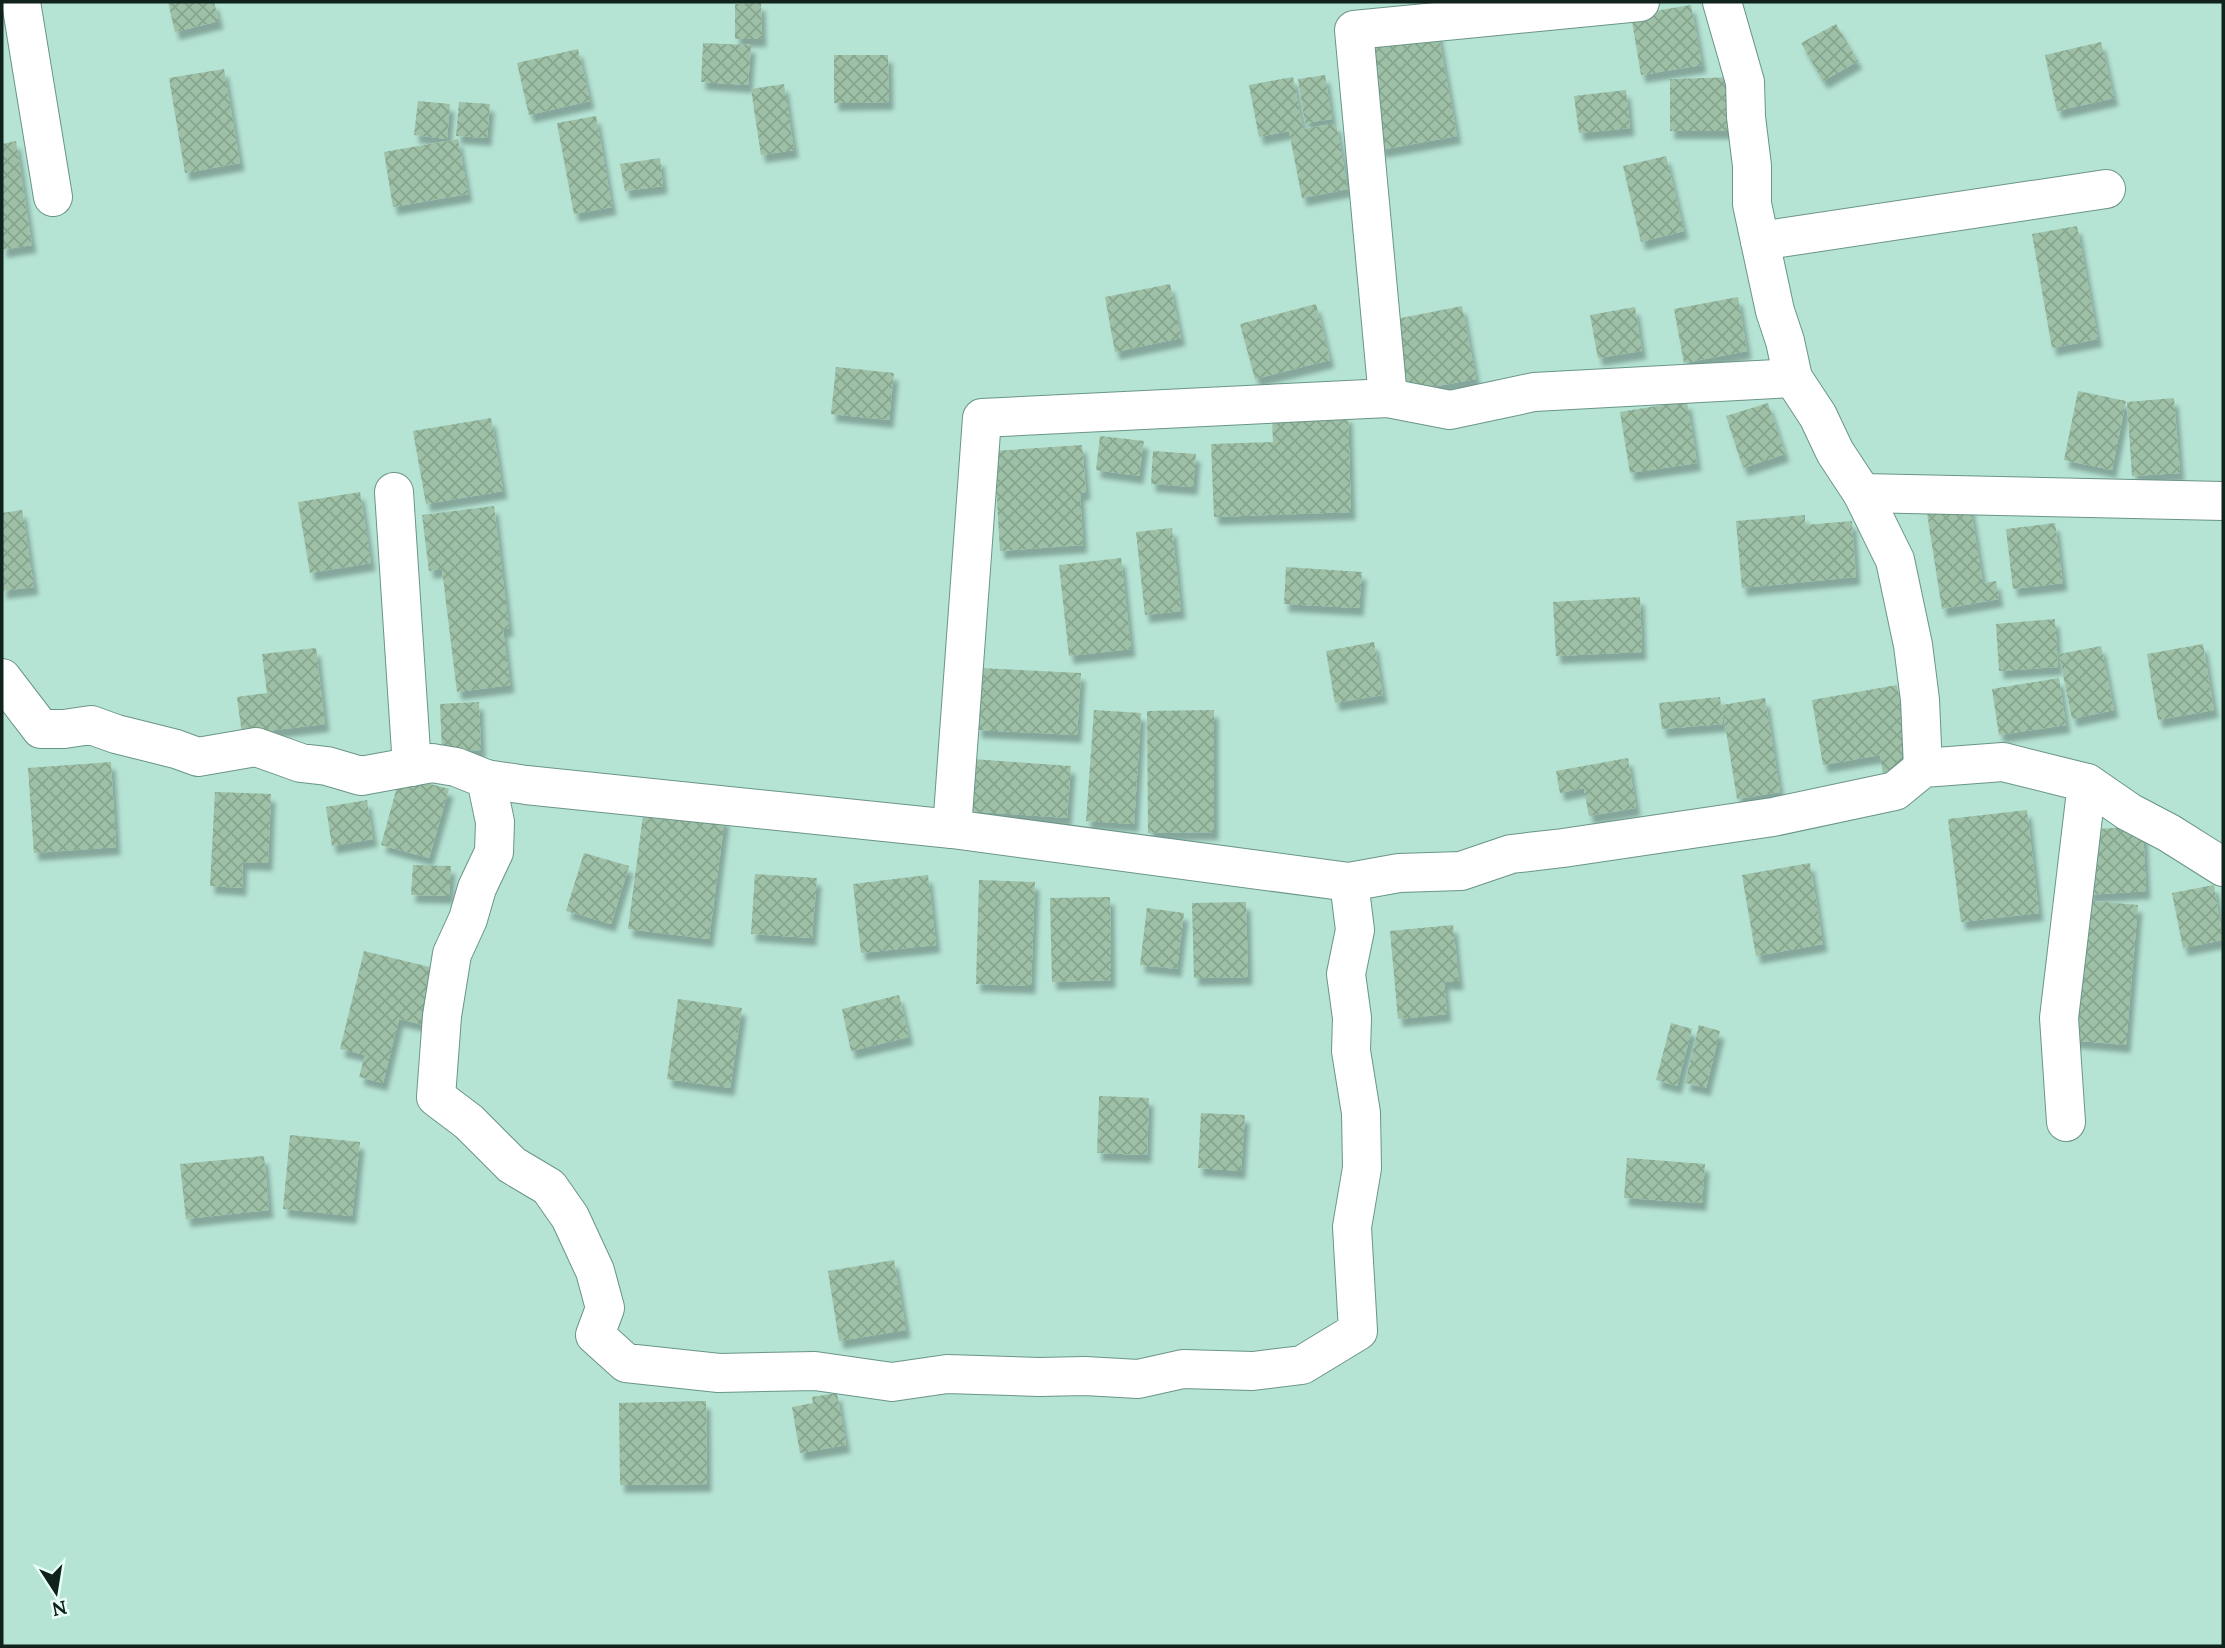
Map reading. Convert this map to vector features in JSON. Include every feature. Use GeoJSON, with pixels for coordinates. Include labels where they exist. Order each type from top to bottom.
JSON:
{"type":"FeatureCollection","features":[{"type":"Feature","properties":{"kind":"street"},"geometry":{"type":"LineString","coordinates":[[21,2],[53,197]]}},
{"type":"Feature","properties":{"kind":"street"},"geometry":{"type":"LineString","coordinates":[[1388,398],[1354,30],[1640,2]]}},
{"type":"Feature","properties":{"kind":"street"},"geometry":{"type":"LineString","coordinates":[[1722,2],[1745,82],[1752,166],[1752,204],[1775,311],[1793,378],[1818,416],[1835,452],[1862,492],[1895,560],[1913,645],[1920,700],[1923,768]]}},
{"type":"Feature","properties":{"kind":"street"},"geometry":{"type":"LineString","coordinates":[[1760,242],[2106,189]]}},
{"type":"Feature","properties":{"kind":"street"},"geometry":{"type":"LineString","coordinates":[[952,829],[982,418],[1388,398],[1450,410],[1534,392],[1793,378]]}},
{"type":"Feature","properties":{"kind":"street"},"geometry":{"type":"LineString","coordinates":[[394,492],[412,767]]}},
{"type":"Feature","properties":{"kind":"street"},"geometry":{"type":"LineString","coordinates":[[1862,492],[2223,502]]}},
{"type":"Feature","properties":{"kind":"street"},"geometry":{"type":"LineString","coordinates":[[2,678],[41,729],[90,725],[198,757],[256,747],[301,763],[327,766],[361,776],[432,763],[456,766],[486,779],[526,785],[952,829],[1349,882],[1399,873],[1461,871],[1511,854],[1773,817],[1895,791],[1923,768],[2003,761],[2087,783],[2129,812],[2223,867]]}},
{"type":"Feature","properties":{"kind":"street"},"geometry":{"type":"LineString","coordinates":[[486,779],[495,822],[494,852],[452,954],[442,1016],[436,1097],[469,1122],[512,1165],[549,1187],[570,1217],[595,1271],[605,1308],[595,1335],[626,1363],[719,1373],[815,1371],[892,1381],[947,1374],[1138,1379],[1183,1369],[1253,1371],[1302,1365],[1358,1331],[1352,1227],[1362,1168],[1361,1113],[1351,1051],[1352,1018],[1346,974],[1355,930],[1349,882]]}},
{"type":"Feature","properties":{"kind":"street"},"geometry":{"type":"LineString","coordinates":[[2066,1122],[2059,1018],[2087,783]]}},
{"type":"Feature","properties":{"kind":"building"},"geometry":{"type":"Polygon","coordinates":[[[168,2],[214,2],[219,21],[175,32],[168,2]]]}},
{"type":"Feature","properties":{"kind":"building"},"geometry":{"type":"Polygon","coordinates":[[[761,3],[762,39],[735,39],[735,4],[761,3]]]}},
{"type":"Feature","properties":{"kind":"building"},"geometry":{"type":"Polygon","coordinates":[[[1691,5],[1702,65],[1641,75],[1631,15],[1691,5]]]}},
{"type":"Feature","properties":{"kind":"building"},"geometry":{"type":"Polygon","coordinates":[[[1836,24],[1858,61],[1823,81],[1801,43],[1836,24]]]}},
{"type":"Feature","properties":{"kind":"building"},"geometry":{"type":"Polygon","coordinates":[[[1437,28],[1457,136],[1380,150],[1360,43],[1437,28]]]}},
{"type":"Feature","properties":{"kind":"building"},"geometry":{"type":"Polygon","coordinates":[[[2101,42],[2114,98],[2057,111],[2045,55],[2101,42]]]}},
{"type":"Feature","properties":{"kind":"building"},"geometry":{"type":"Polygon","coordinates":[[[703,43],[751,45],[748,85],[701,82],[703,43]]]}},
{"type":"Feature","properties":{"kind":"building"},"geometry":{"type":"Polygon","coordinates":[[[578,49],[590,101],[529,115],[517,63],[578,49]]]}},
{"type":"Feature","properties":{"kind":"building"},"geometry":{"type":"Polygon","coordinates":[[[834,55],[888,55],[889,102],[834,103],[834,55]]]}},
{"type":"Feature","properties":{"kind":"building"},"geometry":{"type":"Polygon","coordinates":[[[224,69],[240,163],[185,173],[169,78],[224,69]]]}},
{"type":"Feature","properties":{"kind":"building"},"geometry":{"type":"Polygon","coordinates":[[[1325,75],[1332,119],[1305,123],[1298,79],[1325,75]]]}},
{"type":"Feature","properties":{"kind":"building"},"geometry":{"type":"Polygon","coordinates":[[[1293,77],[1303,129],[1336,123],[1348,189],[1302,198],[1289,131],[1259,137],[1249,85],[1293,77]]]}},
{"type":"Feature","properties":{"kind":"building"},"geometry":{"type":"Polygon","coordinates":[[[1739,77],[1739,131],[1670,131],[1670,79],[1739,77]]]}},
{"type":"Feature","properties":{"kind":"building"},"geometry":{"type":"Polygon","coordinates":[[[784,84],[794,150],[761,155],[751,89],[784,84]]]}},
{"type":"Feature","properties":{"kind":"building"},"geometry":{"type":"Polygon","coordinates":[[[1626,90],[1630,128],[1579,133],[1574,96],[1626,90]]]}},
{"type":"Feature","properties":{"kind":"building"},"geometry":{"type":"Polygon","coordinates":[[[418,101],[450,104],[447,139],[414,135],[418,101]]]}},
{"type":"Feature","properties":{"kind":"building"},"geometry":{"type":"Polygon","coordinates":[[[459,102],[490,104],[487,138],[456,136],[459,102]]]}},
{"type":"Feature","properties":{"kind":"building"},"geometry":{"type":"Polygon","coordinates":[[[596,116],[612,207],[574,214],[557,123],[596,116]]]}},
{"type":"Feature","properties":{"kind":"building"},"geometry":{"type":"Polygon","coordinates":[[[458,139],[468,194],[393,207],[384,152],[458,139]]]}},
{"type":"Feature","properties":{"kind":"building"},"geometry":{"type":"Polygon","coordinates":[[[16,141],[32,245],[2,250],[2,144],[16,141]]]}},
{"type":"Feature","properties":{"kind":"building"},"geometry":{"type":"Polygon","coordinates":[[[1666,156],[1684,231],[1641,242],[1623,166],[1666,156]]]}},
{"type":"Feature","properties":{"kind":"building"},"geometry":{"type":"Polygon","coordinates":[[[660,158],[663,186],[625,191],[620,164],[660,158]]]}},
{"type":"Feature","properties":{"kind":"building"},"geometry":{"type":"Polygon","coordinates":[[[2077,226],[2098,339],[2052,348],[2032,234],[2077,226]]]}},
{"type":"Feature","properties":{"kind":"building"},"geometry":{"type":"Polygon","coordinates":[[[1170,284],[1181,338],[1115,352],[1105,297],[1170,284]]]}},
{"type":"Feature","properties":{"kind":"building"},"geometry":{"type":"Polygon","coordinates":[[[1738,297],[1747,351],[1684,363],[1674,309],[1738,297]]]}},
{"type":"Feature","properties":{"kind":"building"},"geometry":{"type":"Polygon","coordinates":[[[1316,304],[1330,360],[1255,379],[1240,324],[1316,304]]]}},
{"type":"Feature","properties":{"kind":"building"},"geometry":{"type":"Polygon","coordinates":[[[1462,306],[1476,379],[1404,392],[1391,320],[1462,306]]]}},
{"type":"Feature","properties":{"kind":"building"},"geometry":{"type":"Polygon","coordinates":[[[1635,307],[1642,351],[1598,358],[1590,315],[1635,307]]]}},
{"type":"Feature","properties":{"kind":"building"},"geometry":{"type":"Polygon","coordinates":[[[836,367],[894,373],[889,420],[831,414],[836,367]]]}},
{"type":"Feature","properties":{"kind":"building"},"geometry":{"type":"Polygon","coordinates":[[[2078,391],[2126,401],[2112,470],[2064,460],[2078,391]]]}},
{"type":"Feature","properties":{"kind":"building"},"geometry":{"type":"Polygon","coordinates":[[[2174,398],[2180,473],[2132,476],[2127,402],[2174,398]]]}},
{"type":"Feature","properties":{"kind":"building"},"geometry":{"type":"Polygon","coordinates":[[[1687,401],[1697,463],[1630,473],[1620,412],[1687,401]]]}},
{"type":"Feature","properties":{"kind":"building"},"geometry":{"type":"Polygon","coordinates":[[[1768,403],[1785,454],[1743,468],[1726,416],[1768,403]]]}},
{"type":"Feature","properties":{"kind":"building"},"geometry":{"type":"Polygon","coordinates":[[[1348,415],[1351,512],[1214,517],[1211,444],[1273,442],[1272,417],[1348,415]]]}},
{"type":"Feature","properties":{"kind":"building"},"geometry":{"type":"Polygon","coordinates":[[[491,418],[503,491],[426,504],[413,431],[491,418]]]}},
{"type":"Feature","properties":{"kind":"building"},"geometry":{"type":"Polygon","coordinates":[[[1100,436],[1144,441],[1139,476],[1096,470],[1100,436]]]}},
{"type":"Feature","properties":{"kind":"building"},"geometry":{"type":"Polygon","coordinates":[[[1082,445],[1086,492],[1080,493],[1083,545],[1000,551],[994,451],[1082,445]]]}},
{"type":"Feature","properties":{"kind":"building"},"geometry":{"type":"Polygon","coordinates":[[[1153,451],[1196,454],[1193,487],[1151,484],[1153,451]]]}},
{"type":"Feature","properties":{"kind":"building"},"geometry":{"type":"Polygon","coordinates":[[[360,492],[371,563],[310,573],[298,502],[360,492]]]}},
{"type":"Feature","properties":{"kind":"building"},"geometry":{"type":"Polygon","coordinates":[[[1969,499],[1983,583],[1996,581],[1999,599],[1942,609],[1926,507],[1969,499]]]}},
{"type":"Feature","properties":{"kind":"building"},"geometry":{"type":"Polygon","coordinates":[[[494,506],[509,629],[503,629],[510,685],[457,692],[442,569],[429,571],[422,515],[494,506]]]}},
{"type":"Feature","properties":{"kind":"building"},"geometry":{"type":"Polygon","coordinates":[[[22,510],[34,587],[2,591],[2,513],[22,510]]]}},
{"type":"Feature","properties":{"kind":"building"},"geometry":{"type":"Polygon","coordinates":[[[1805,515],[1805,525],[1852,521],[1856,577],[1742,588],[1736,521],[1805,515]]]}},
{"type":"Feature","properties":{"kind":"building"},"geometry":{"type":"Polygon","coordinates":[[[2055,523],[2063,583],[2013,589],[2006,529],[2055,523]]]}},
{"type":"Feature","properties":{"kind":"building"},"geometry":{"type":"Polygon","coordinates":[[[1172,528],[1181,611],[1145,615],[1136,532],[1172,528]]]}},
{"type":"Feature","properties":{"kind":"building"},"geometry":{"type":"Polygon","coordinates":[[[1121,558],[1131,649],[1069,656],[1059,565],[1121,558]]]}},
{"type":"Feature","properties":{"kind":"building"},"geometry":{"type":"Polygon","coordinates":[[[1286,567],[1362,572],[1359,608],[1284,604],[1286,567]]]}},
{"type":"Feature","properties":{"kind":"building"},"geometry":{"type":"Polygon","coordinates":[[[1640,597],[1642,652],[1556,656],[1553,602],[1640,597]]]}},
{"type":"Feature","properties":{"kind":"building"},"geometry":{"type":"Polygon","coordinates":[[[2055,619],[2058,667],[1999,671],[1996,624],[2055,619]]]}},
{"type":"Feature","properties":{"kind":"building"},"geometry":{"type":"Polygon","coordinates":[[[1374,642],[1383,695],[1335,703],[1326,651],[1374,642]]]}},
{"type":"Feature","properties":{"kind":"building"},"geometry":{"type":"Polygon","coordinates":[[[2203,644],[2214,710],[2158,720],[2147,654],[2203,644]]]}},
{"type":"Feature","properties":{"kind":"building"},"geometry":{"type":"Polygon","coordinates":[[[2101,646],[2114,710],[2072,719],[2059,654],[2101,646]]]}},
{"type":"Feature","properties":{"kind":"building"},"geometry":{"type":"Polygon","coordinates":[[[316,648],[325,724],[242,734],[237,697],[267,693],[262,654],[316,648]]]}},
{"type":"Feature","properties":{"kind":"building"},"geometry":{"type":"Polygon","coordinates":[[[980,668],[1081,673],[1077,735],[977,730],[980,668]]]}},
{"type":"Feature","properties":{"kind":"building"},"geometry":{"type":"Polygon","coordinates":[[[2059,678],[2066,725],[1999,735],[1992,689],[2059,678]]]}},
{"type":"Feature","properties":{"kind":"building"},"geometry":{"type":"Polygon","coordinates":[[[1897,685],[1908,748],[1919,768],[1883,774],[1880,755],[1823,765],[1812,700],[1897,685]]]}},
{"type":"Feature","properties":{"kind":"building"},"geometry":{"type":"Polygon","coordinates":[[[1720,697],[1723,724],[1662,729],[1659,703],[1720,697]]]}},
{"type":"Feature","properties":{"kind":"building"},"geometry":{"type":"Polygon","coordinates":[[[1765,698],[1780,792],[1737,799],[1722,705],[1765,698]]]}},
{"type":"Feature","properties":{"kind":"building"},"geometry":{"type":"Polygon","coordinates":[[[479,702],[481,750],[442,751],[440,704],[479,702]]]}},
{"type":"Feature","properties":{"kind":"building"},"geometry":{"type":"Polygon","coordinates":[[[1094,710],[1141,713],[1134,824],[1086,821],[1094,710]]]}},
{"type":"Feature","properties":{"kind":"building"},"geometry":{"type":"Polygon","coordinates":[[[1214,710],[1214,832],[1148,833],[1147,711],[1214,710]]]}},
{"type":"Feature","properties":{"kind":"building"},"geometry":{"type":"Polygon","coordinates":[[[1628,758],[1636,808],[1589,816],[1584,788],[1560,793],[1556,771],[1628,758]]]}},
{"type":"Feature","properties":{"kind":"building"},"geometry":{"type":"Polygon","coordinates":[[[972,759],[1071,766],[1067,818],[968,811],[972,759]]]}},
{"type":"Feature","properties":{"kind":"building"},"geometry":{"type":"Polygon","coordinates":[[[111,762],[116,847],[34,853],[28,768],[111,762]]]}},
{"type":"Feature","properties":{"kind":"building"},"geometry":{"type":"Polygon","coordinates":[[[400,776],[449,789],[429,858],[381,845],[400,776]]]}},
{"type":"Feature","properties":{"kind":"building"},"geometry":{"type":"Polygon","coordinates":[[[215,792],[271,794],[268,863],[243,862],[242,888],[210,886],[215,792]]]}},
{"type":"Feature","properties":{"kind":"building"},"geometry":{"type":"Polygon","coordinates":[[[367,800],[373,839],[332,846],[326,807],[367,800]]]}},
{"type":"Feature","properties":{"kind":"building"},"geometry":{"type":"Polygon","coordinates":[[[644,808],[725,818],[709,939],[628,929],[644,808]]]}},
{"type":"Feature","properties":{"kind":"building"},"geometry":{"type":"Polygon","coordinates":[[[2027,810],[2039,913],[1961,922],[1948,819],[2027,810]]]}},
{"type":"Feature","properties":{"kind":"building"},"geometry":{"type":"Polygon","coordinates":[[[2143,826],[2146,891],[2088,895],[2084,830],[2143,826]]]}},
{"type":"Feature","properties":{"kind":"building"},"geometry":{"type":"Polygon","coordinates":[[[584,853],[629,866],[611,924],[566,911],[584,853]]]}},
{"type":"Feature","properties":{"kind":"building"},"geometry":{"type":"Polygon","coordinates":[[[1810,863],[1823,944],[1756,956],[1742,875],[1810,863]]]}},
{"type":"Feature","properties":{"kind":"building"},"geometry":{"type":"Polygon","coordinates":[[[413,865],[451,866],[449,896],[411,895],[413,865]]]}},
{"type":"Feature","properties":{"kind":"building"},"geometry":{"type":"Polygon","coordinates":[[[755,874],[817,878],[812,938],[751,934],[755,874]]]}},
{"type":"Feature","properties":{"kind":"building"},"geometry":{"type":"Polygon","coordinates":[[[928,875],[936,945],[861,953],[853,884],[928,875]]]}},
{"type":"Feature","properties":{"kind":"building"},"geometry":{"type":"Polygon","coordinates":[[[979,880],[1035,882],[1031,986],[976,984],[979,880]]]}},
{"type":"Feature","properties":{"kind":"building"},"geometry":{"type":"Polygon","coordinates":[[[2214,885],[2223,940],[2183,948],[2172,893],[2214,885]]]}},
{"type":"Feature","properties":{"kind":"building"},"geometry":{"type":"Polygon","coordinates":[[[1110,897],[1111,980],[1052,982],[1050,898],[1110,897]]]}},
{"type":"Feature","properties":{"kind":"building"},"geometry":{"type":"Polygon","coordinates":[[[2081,900],[2138,905],[2126,1045],[2069,1040],[2081,900]]]}},
{"type":"Feature","properties":{"kind":"building"},"geometry":{"type":"Polygon","coordinates":[[[1246,902],[1248,977],[1194,978],[1192,903],[1246,902]]]}},
{"type":"Feature","properties":{"kind":"building"},"geometry":{"type":"Polygon","coordinates":[[[1147,908],[1184,913],[1177,969],[1140,965],[1147,908]]]}},
{"type":"Feature","properties":{"kind":"building"},"geometry":{"type":"Polygon","coordinates":[[[1453,925],[1459,982],[1444,982],[1447,1014],[1398,1019],[1390,931],[1453,925]]]}},
{"type":"Feature","properties":{"kind":"building"},"geometry":{"type":"Polygon","coordinates":[[[364,951],[442,970],[428,1026],[399,1019],[383,1083],[359,1077],[365,1055],[340,1049],[364,951]]]}},
{"type":"Feature","properties":{"kind":"building"},"geometry":{"type":"Polygon","coordinates":[[[899,995],[909,1037],[851,1051],[842,1009],[899,995]]]}},
{"type":"Feature","properties":{"kind":"building"},"geometry":{"type":"Polygon","coordinates":[[[678,999],[742,1008],[730,1088],[667,1079],[678,999]]]}},
{"type":"Feature","properties":{"kind":"building"},"geometry":{"type":"Polygon","coordinates":[[[1671,1023],[1692,1029],[1677,1086],[1656,1080],[1671,1023]]]}},
{"type":"Feature","properties":{"kind":"building"},"geometry":{"type":"Polygon","coordinates":[[[1699,1025],[1720,1031],[1706,1088],[1685,1083],[1699,1025]]]}},
{"type":"Feature","properties":{"kind":"building"},"geometry":{"type":"Polygon","coordinates":[[[1099,1096],[1149,1098],[1147,1155],[1097,1153],[1099,1096]]]}},
{"type":"Feature","properties":{"kind":"building"},"geometry":{"type":"Polygon","coordinates":[[[1201,1113],[1245,1115],[1241,1171],[1198,1168],[1201,1113]]]}},
{"type":"Feature","properties":{"kind":"building"},"geometry":{"type":"Polygon","coordinates":[[[290,1135],[360,1142],[352,1216],[283,1209],[290,1135]]]}},
{"type":"Feature","properties":{"kind":"building"},"geometry":{"type":"Polygon","coordinates":[[[264,1156],[269,1210],[186,1219],[180,1164],[264,1156]]]}},
{"type":"Feature","properties":{"kind":"building"},"geometry":{"type":"Polygon","coordinates":[[[1627,1158],[1705,1164],[1702,1203],[1624,1198],[1627,1158]]]}},
{"type":"Feature","properties":{"kind":"building"},"geometry":{"type":"Polygon","coordinates":[[[894,1260],[906,1330],[839,1341],[828,1271],[894,1260]]]}},
{"type":"Feature","properties":{"kind":"building"},"geometry":{"type":"Polygon","coordinates":[[[837,1393],[846,1445],[800,1453],[792,1407],[813,1403],[812,1397],[837,1393]]]}},
{"type":"Feature","properties":{"kind":"building"},"geometry":{"type":"Polygon","coordinates":[[[706,1401],[707,1484],[620,1485],[619,1403],[706,1401]]]}}]}
